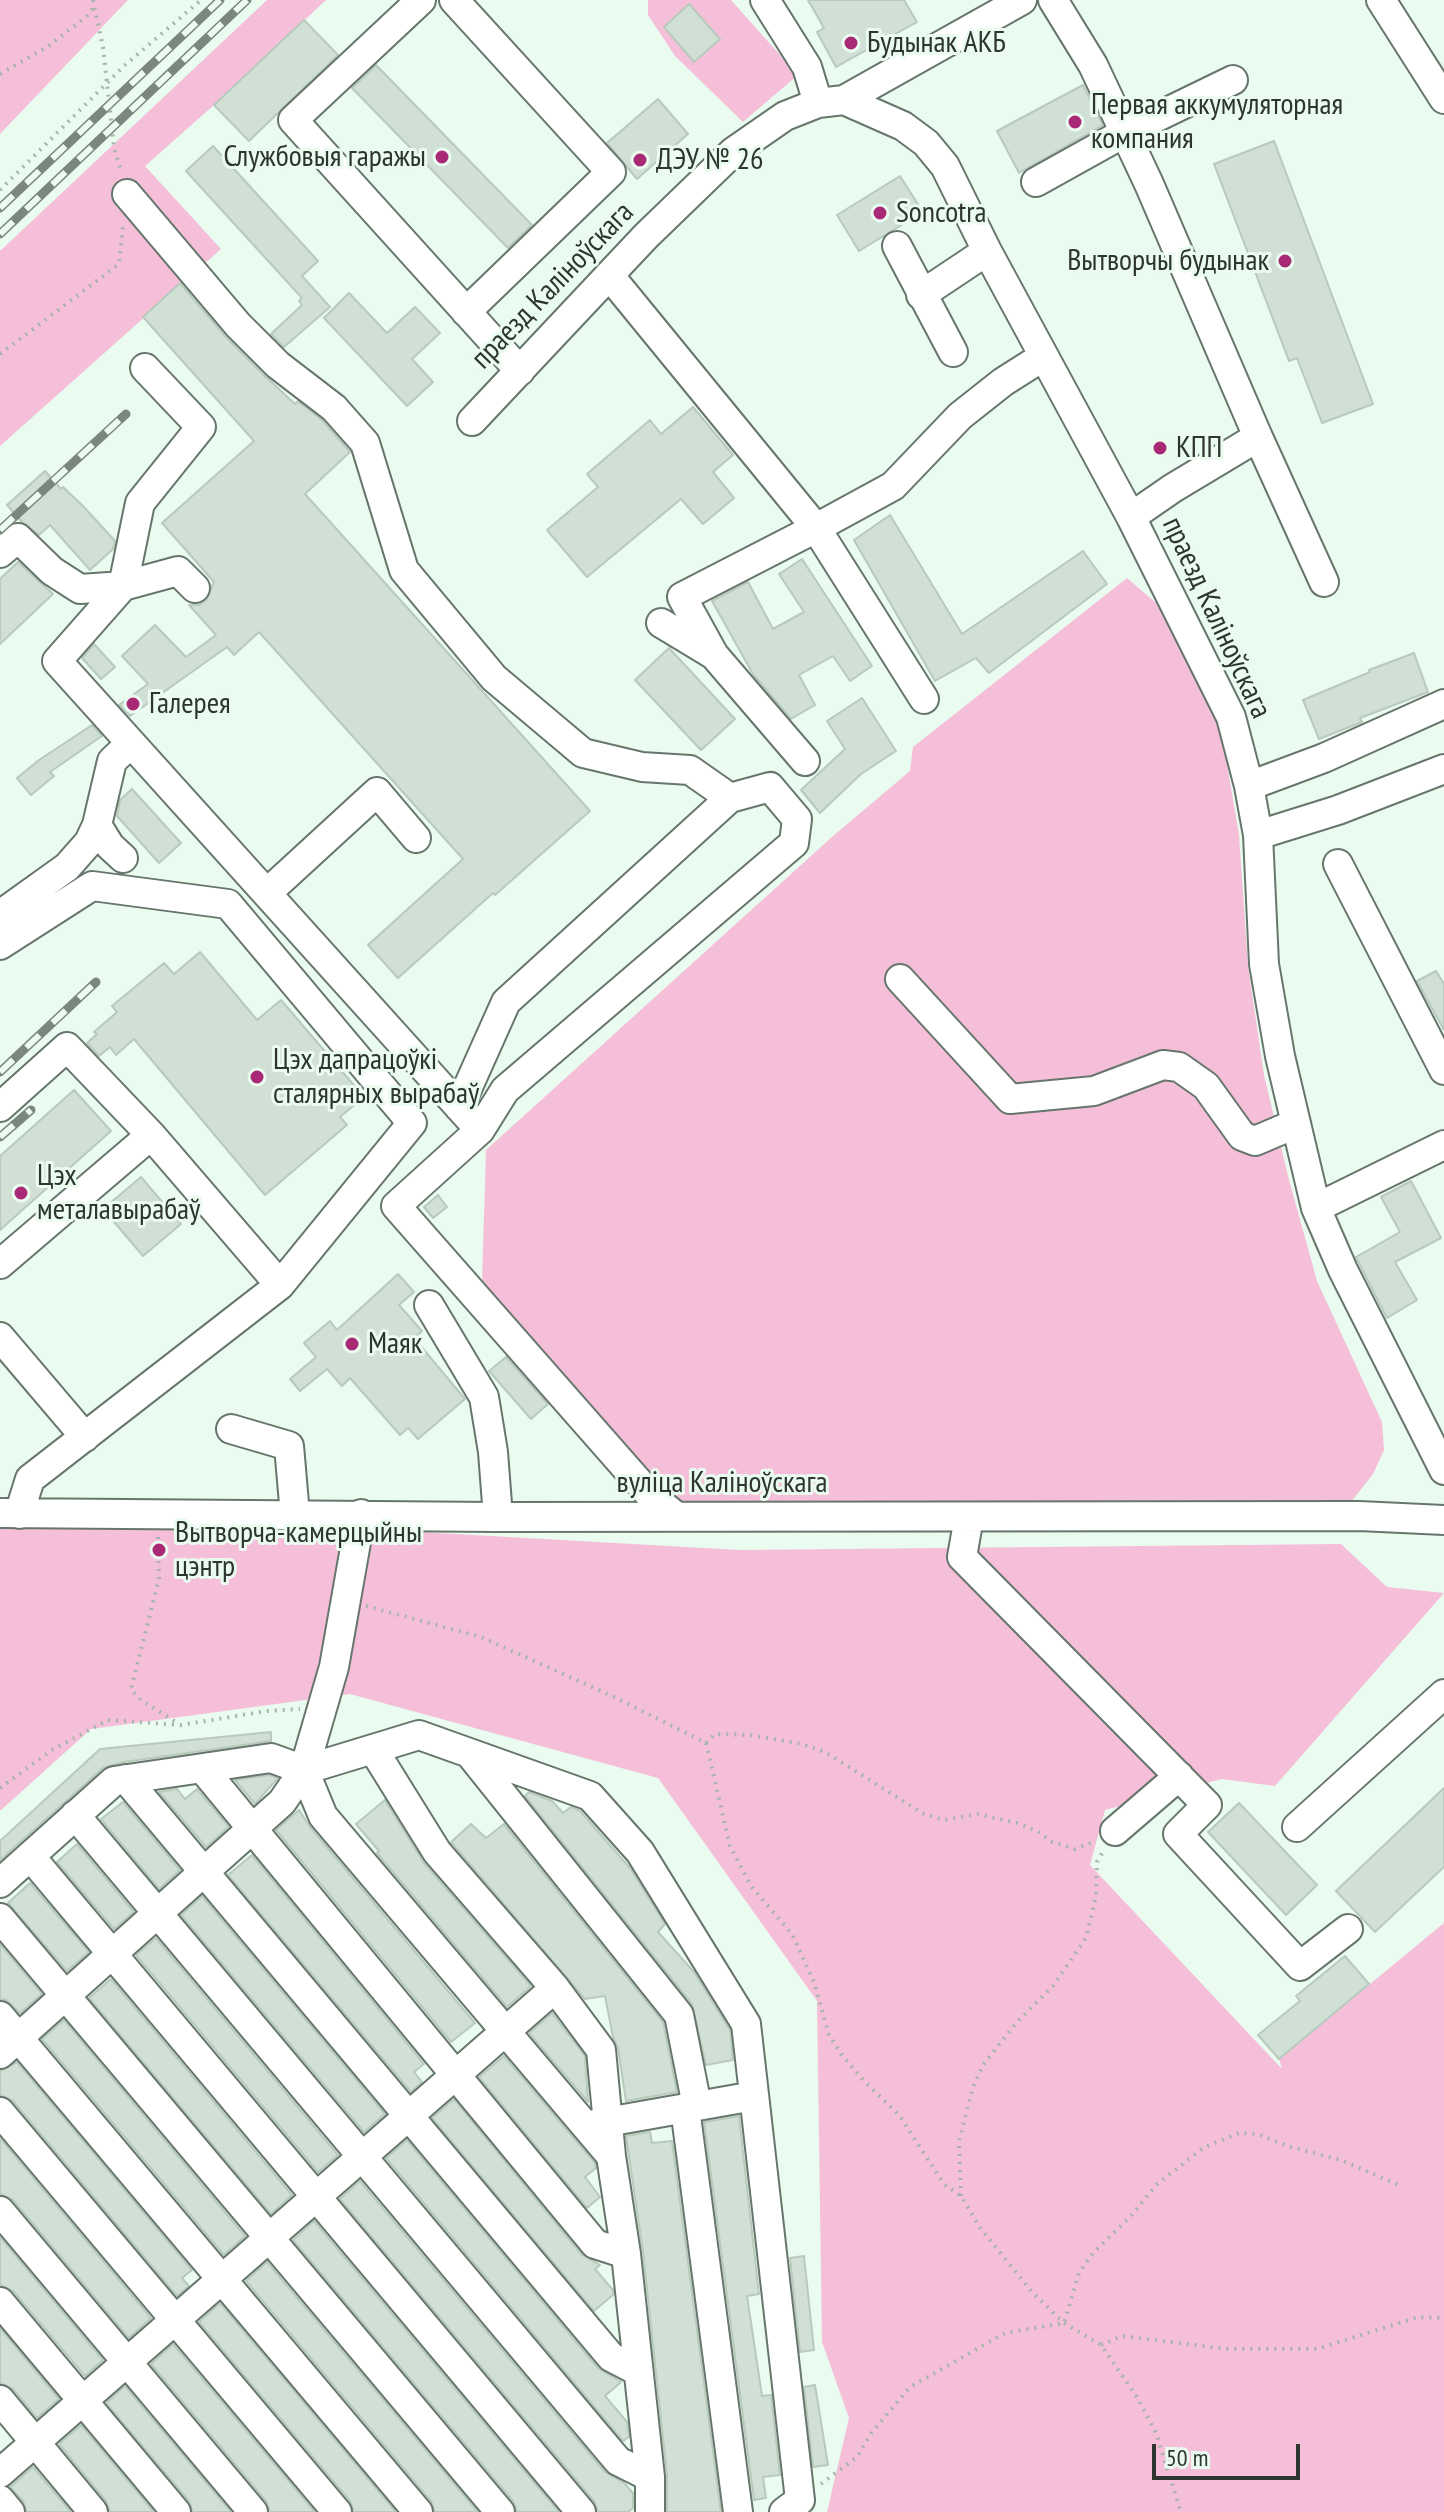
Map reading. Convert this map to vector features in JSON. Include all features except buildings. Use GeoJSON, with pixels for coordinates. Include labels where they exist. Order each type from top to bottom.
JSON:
{"type":"FeatureCollection","features":[{"type":"Feature","properties":{"kind":"street"},"geometry":{"type":"LineString","coordinates":[[421,0],[293,120],[520,371]]}},
{"type":"Feature","properties":{"kind":"street"},"geometry":{"type":"LineString","coordinates":[[454,0],[611,172],[466,312]]}},
{"type":"Feature","properties":{"kind":"street"},"geometry":{"type":"LineString","coordinates":[[765,0],[831,101]]}},
{"type":"Feature","properties":{"kind":"street","name":"праезд Каліноўскага"},"geometry":{"type":"LineString","coordinates":[[472,421],[609,275],[733,152],[785,116],[831,101],[1022,0]]}},
{"type":"Feature","properties":{"kind":"street"},"geometry":{"type":"LineString","coordinates":[[1053,0],[1093,65],[1149,184],[1324,582]]}},
{"type":"Feature","properties":{"kind":"street"},"geometry":{"type":"LineString","coordinates":[[1381,0],[1444,99]]}},
{"type":"Feature","properties":{"kind":"street"},"geometry":{"type":"LineString","coordinates":[[1036,182],[1124,133],[1233,80]]}},
{"type":"Feature","properties":{"kind":"street","name":"праезд Каліноўскага"},"geometry":{"type":"LineString","coordinates":[[831,101],[903,126],[926,143],[945,166],[987,251],[1131,517],[1231,717],[1258,835],[1264,964],[1295,1124],[1316,1208],[1343,1270],[1444,1470]]}},
{"type":"Feature","properties":{"kind":"street"},"geometry":{"type":"LineString","coordinates":[[127,194],[238,325],[278,365],[334,408],[365,443],[404,570],[494,678],[583,753],[642,767],[690,770],[730,798]]}},
{"type":"Feature","properties":{"kind":"street"},"geometry":{"type":"LineString","coordinates":[[897,246],[953,352]]}},
{"type":"Feature","properties":{"kind":"street"},"geometry":{"type":"LineString","coordinates":[[921,295],[987,251]]}},
{"type":"Feature","properties":{"kind":"street"},"geometry":{"type":"LineString","coordinates":[[609,275],[816,528],[924,699]]}},
{"type":"Feature","properties":{"kind":"street"},"geometry":{"type":"LineString","coordinates":[[805,761],[714,655],[682,597],[893,486],[960,416],[1003,382],[1044,356]]}},
{"type":"Feature","properties":{"kind":"street"},"geometry":{"type":"LineString","coordinates":[[145,368],[201,427],[140,503],[123,586],[57,661],[480,1130]]}},
{"type":"Feature","properties":{"kind":"street"},"geometry":{"type":"LineString","coordinates":[[1131,517],[1258,437]]}},
{"type":"Feature","properties":{"kind":"street"},"geometry":{"type":"LineString","coordinates":[[0,553],[18,538],[52,571],[80,589],[123,586],[178,571],[195,588]]}},
{"type":"Feature","properties":{"kind":"street"},"geometry":{"type":"LineString","coordinates":[[661,623],[714,655]]}},
{"type":"Feature","properties":{"kind":"street"},"geometry":{"type":"LineString","coordinates":[[1249,786],[1324,758],[1444,704]]}},
{"type":"Feature","properties":{"kind":"street"},"geometry":{"type":"LineString","coordinates":[[0,915],[67,867],[89,842],[97,825],[112,761],[131,743]]}},
{"type":"Feature","properties":{"kind":"street"},"geometry":{"type":"LineString","coordinates":[[1258,835],[1338,810],[1444,769]]}},
{"type":"Feature","properties":{"kind":"street"},"geometry":{"type":"LineString","coordinates":[[459,1107],[506,1002],[730,798],[770,787],[797,819],[794,843],[505,1090],[480,1130],[396,1206],[650,1495],[677,1517]]}},
{"type":"Feature","properties":{"kind":"street"},"geometry":{"type":"LineString","coordinates":[[268,892],[377,792],[416,838]]}},
{"type":"Feature","properties":{"kind":"street"},"geometry":{"type":"LineString","coordinates":[[97,825],[110,846],[123,858]]}},
{"type":"Feature","properties":{"kind":"street"},"geometry":{"type":"LineString","coordinates":[[1338,864],[1444,1070]]}},
{"type":"Feature","properties":{"kind":"street"},"geometry":{"type":"LineString","coordinates":[[0,945],[92,886],[228,904],[412,1123],[280,1285],[30,1479],[9,1513]]}},
{"type":"Feature","properties":{"kind":"street"},"geometry":{"type":"LineString","coordinates":[[900,979],[1010,1099],[1094,1091],[1163,1065],[1179,1067],[1206,1086],[1242,1136],[1255,1141],[1295,1124]]}},
{"type":"Feature","properties":{"kind":"street"},"geometry":{"type":"LineString","coordinates":[[0,1107],[67,1047],[151,1135],[280,1285]]}},
{"type":"Feature","properties":{"kind":"street"},"geometry":{"type":"LineString","coordinates":[[0,1264],[151,1135]]}},
{"type":"Feature","properties":{"kind":"street"},"geometry":{"type":"LineString","coordinates":[[1316,1208],[1444,1145]]}},
{"type":"Feature","properties":{"kind":"street"},"geometry":{"type":"LineString","coordinates":[[429,1305],[484,1397],[493,1452],[498,1517]]}},
{"type":"Feature","properties":{"kind":"street"},"geometry":{"type":"LineString","coordinates":[[0,1337],[85,1437]]}},
{"type":"Feature","properties":{"kind":"street"},"geometry":{"type":"LineString","coordinates":[[231,1429],[289,1446],[295,1515]]}},
{"type":"Feature","properties":{"kind":"street","name":"вуліца Каліноўскага"},"geometry":{"type":"LineString","coordinates":[[9,1513],[498,1517],[1359,1516],[1444,1520]]}},
{"type":"Feature","properties":{"kind":"street"},"geometry":{"type":"LineString","coordinates":[[9,2045],[282,1802],[304,1770],[334,1667],[361,1514]]}},
{"type":"Feature","properties":{"kind":"street"},"geometry":{"type":"LineString","coordinates":[[969,1517],[962,1557],[1207,1805],[1178,1834],[1300,1966],[1348,1929]]}},
{"type":"Feature","properties":{"kind":"street"},"geometry":{"type":"LineString","coordinates":[[1297,1827],[1444,1694]]}},
{"type":"Feature","properties":{"kind":"street"},"geometry":{"type":"LineString","coordinates":[[0,1883],[114,1781],[271,1758],[304,1770],[419,1735],[590,1796],[640,1852],[746,2024],[792,2506]]}},
{"type":"Feature","properties":{"kind":"street"},"geometry":{"type":"LineString","coordinates":[[373,1749],[437,1852],[555,1988],[601,2050],[596,2124]]}},
{"type":"Feature","properties":{"kind":"street"},"geometry":{"type":"LineString","coordinates":[[470,1753],[679,2015],[738,2512]]}},
{"type":"Feature","properties":{"kind":"street"},"geometry":{"type":"LineString","coordinates":[[203,1769],[595,2244],[626,2254]]}},
{"type":"Feature","properties":{"kind":"street"},"geometry":{"type":"LineString","coordinates":[[304,1770],[323,1816],[503,2031],[596,2124],[611,2156],[626,2254],[650,2477],[650,2512]]}},
{"type":"Feature","properties":{"kind":"street"},"geometry":{"type":"LineString","coordinates":[[1113,1834],[1179,1776]]}},
{"type":"Feature","properties":{"kind":"street"},"geometry":{"type":"LineString","coordinates":[[126,1779],[611,2357],[638,2371]]}},
{"type":"Feature","properties":{"kind":"street"},"geometry":{"type":"LineString","coordinates":[[75,1815],[618,2461],[650,2477]]}},
{"type":"Feature","properties":{"kind":"street"},"geometry":{"type":"LineString","coordinates":[[30,1856],[581,2512]]}},
{"type":"Feature","properties":{"kind":"street"},"geometry":{"type":"LineString","coordinates":[[0,1918],[500,2512]]}},
{"type":"Feature","properties":{"kind":"street"},"geometry":{"type":"LineString","coordinates":[[0,2473],[555,1988]]}},
{"type":"Feature","properties":{"kind":"street"},"geometry":{"type":"LineString","coordinates":[[0,2016],[9,2045],[222,2279],[418,2512]]}},
{"type":"Feature","properties":{"kind":"street"},"geometry":{"type":"LineString","coordinates":[[596,2124],[754,2096]]}},
{"type":"Feature","properties":{"kind":"street"},"geometry":{"type":"LineString","coordinates":[[0,2112],[337,2512]]}},
{"type":"Feature","properties":{"kind":"street"},"geometry":{"type":"LineString","coordinates":[[0,2211],[253,2512]]}},
{"type":"Feature","properties":{"kind":"street"},"geometry":{"type":"LineString","coordinates":[[0,2302],[176,2512]]}},
{"type":"Feature","properties":{"kind":"street"},"geometry":{"type":"LineString","coordinates":[[0,2400],[93,2512]]}},
{"type":"Feature","properties":{"kind":"street"},"geometry":{"type":"LineString","coordinates":[[0,2500],[10,2512]]}},
{"type":"Feature","properties":{"kind":"path"},"geometry":{"type":"LineString","coordinates":[[0,190],[106,84],[201,0]]}},
{"type":"Feature","properties":{"kind":"path"},"geometry":{"type":"LineString","coordinates":[[0,354],[119,264],[127,194],[114,148],[103,47],[94,3]]}},
{"type":"Feature","properties":{"kind":"path"},"geometry":{"type":"LineString","coordinates":[[0,74],[47,47],[86,17],[94,3]]}},
{"type":"Feature","properties":{"kind":"path"},"geometry":{"type":"LineString","coordinates":[[156,1514],[159,1579],[131,1689],[141,1700],[181,1725]]}},
{"type":"Feature","properties":{"kind":"path"},"geometry":{"type":"LineString","coordinates":[[346,1601],[481,1637],[612,1696],[706,1743]]}},
{"type":"Feature","properties":{"kind":"path"},"geometry":{"type":"LineString","coordinates":[[0,1788],[52,1750],[108,1720],[181,1725],[267,1711],[322,1709]]}},
{"type":"Feature","properties":{"kind":"path"},"geometry":{"type":"LineString","coordinates":[[706,1743],[715,1734],[750,1735],[802,1744],[825,1752],[924,1814],[944,1820],[978,1814],[1017,1823],[1037,1831],[1052,1842],[1075,1849],[1113,1834]]}},
{"type":"Feature","properties":{"kind":"path"},"geometry":{"type":"LineString","coordinates":[[706,1743],[730,1846],[751,1886],[792,1934],[814,1982],[829,2035],[864,2081],[899,2115],[944,2184],[961,2196],[981,2229],[1032,2292],[1064,2323],[1101,2345],[1137,2397],[1156,2433],[1181,2512]]}},
{"type":"Feature","properties":{"kind":"path"},"geometry":{"type":"LineString","coordinates":[[961,2196],[959,2141],[973,2087],[983,2065],[1017,2022],[1053,1986],[1086,1938],[1096,1896],[1097,1862],[1113,1834]]}},
{"type":"Feature","properties":{"kind":"path"},"geometry":{"type":"LineString","coordinates":[[1064,2323],[1079,2273],[1093,2253],[1131,2216],[1156,2185],[1203,2148],[1239,2133],[1258,2134],[1287,2146],[1341,2160],[1403,2187]]}},
{"type":"Feature","properties":{"kind":"path"},"geometry":{"type":"LineString","coordinates":[[1101,2345],[1122,2336],[1226,2349],[1317,2349],[1418,2317],[1444,2318]]}},
{"type":"Feature","properties":{"kind":"path"},"geometry":{"type":"LineString","coordinates":[[792,2506],[857,2457],[872,2432],[910,2387],[1005,2333],[1064,2323]]}},
{"type":"Feature","properties":{"kind":"shaded area"},"geometry":{"type":"Polygon","coordinates":[[[0,0],[128,0],[0,134],[0,0]]]}},
{"type":"Feature","properties":{"kind":"shaded area"},"geometry":{"type":"Polygon","coordinates":[[[267,0],[326,0],[145,166],[221,249],[0,446],[0,251],[267,0]]]}},
{"type":"Feature","properties":{"kind":"shaded area"},"geometry":{"type":"Polygon","coordinates":[[[648,0],[731,0],[798,75],[743,122],[675,56],[648,15],[648,0]]]}},
{"type":"Feature","properties":{"kind":"shaded area"},"geometry":{"type":"Polygon","coordinates":[[[1127,578],[1162,608],[1220,722],[1239,835],[1248,966],[1264,1075],[1317,1281],[1382,1422],[1384,1450],[1373,1474],[1351,1502],[1319,1508],[706,1508],[675,1501],[616,1439],[482,1283],[486,1150],[833,836],[910,771],[913,747],[1127,578]]]}},
{"type":"Feature","properties":{"kind":"shaded area"},"geometry":{"type":"Polygon","coordinates":[[[0,1523],[319,1530],[332,1536],[420,1532],[739,1550],[1341,1544],[1387,1587],[1444,1593],[1275,1786],[1222,1779],[1105,1810],[1090,1865],[1282,2069],[1279,2059],[1444,1923],[1444,2512],[827,2512],[849,2418],[822,2342],[817,2001],[658,1778],[350,1694],[91,1729],[0,1811],[0,1523]]]}},
{"type":"Feature","properties":{"kind":"railway"},"geometry":{"type":"LineString","coordinates":[[0,208],[220,0]]}},
{"type":"Feature","properties":{"kind":"railway"},"geometry":{"type":"LineString","coordinates":[[0,234],[247,0]]}},
{"type":"Feature","properties":{"kind":"railway"},"geometry":{"type":"LineString","coordinates":[[0,530],[126,414]]}},
{"type":"Feature","properties":{"kind":"railway"},"geometry":{"type":"LineString","coordinates":[[0,1072],[96,982]]}},
{"type":"Feature","properties":{"kind":"railway"},"geometry":{"type":"LineString","coordinates":[[0,1137],[31,1110]]}},
{"type":"Feature","properties":{"kind":"place","name":"Будынак АКБ"},"geometry":{"type":"Point","coordinates":[851,43]}},
{"type":"Feature","properties":{"kind":"place","name":"Первая аккумуляторная компания"},"geometry":{"type":"Point","coordinates":[1075,122]}},
{"type":"Feature","properties":{"kind":"place","name":"Службовыя гаражы"},"geometry":{"type":"Point","coordinates":[442,157]}},
{"type":"Feature","properties":{"kind":"place","name":"ДЭУ № 26"},"geometry":{"type":"Point","coordinates":[640,160]}},
{"type":"Feature","properties":{"kind":"place","name":"Soncotra"},"geometry":{"type":"Point","coordinates":[880,213]}},
{"type":"Feature","properties":{"kind":"place","name":"Вытворчы будынак"},"geometry":{"type":"Point","coordinates":[1285,261]}},
{"type":"Feature","properties":{"kind":"place","name":"КПП"},"geometry":{"type":"Point","coordinates":[1160,448]}},
{"type":"Feature","properties":{"kind":"place","name":"Галерея"},"geometry":{"type":"Point","coordinates":[133,704]}},
{"type":"Feature","properties":{"kind":"place","name":"Цэх дапрацоўкі сталярных вырабаў"},"geometry":{"type":"Point","coordinates":[257,1077]}},
{"type":"Feature","properties":{"kind":"place","name":"Цэх металавырабаў"},"geometry":{"type":"Point","coordinates":[21,1193]}},
{"type":"Feature","properties":{"kind":"place","name":"Маяк"},"geometry":{"type":"Point","coordinates":[352,1344]}},
{"type":"Feature","properties":{"kind":"place","name":"Вытворча-камерцыйны цэнтр"},"geometry":{"type":"Point","coordinates":[159,1550]}}]}
